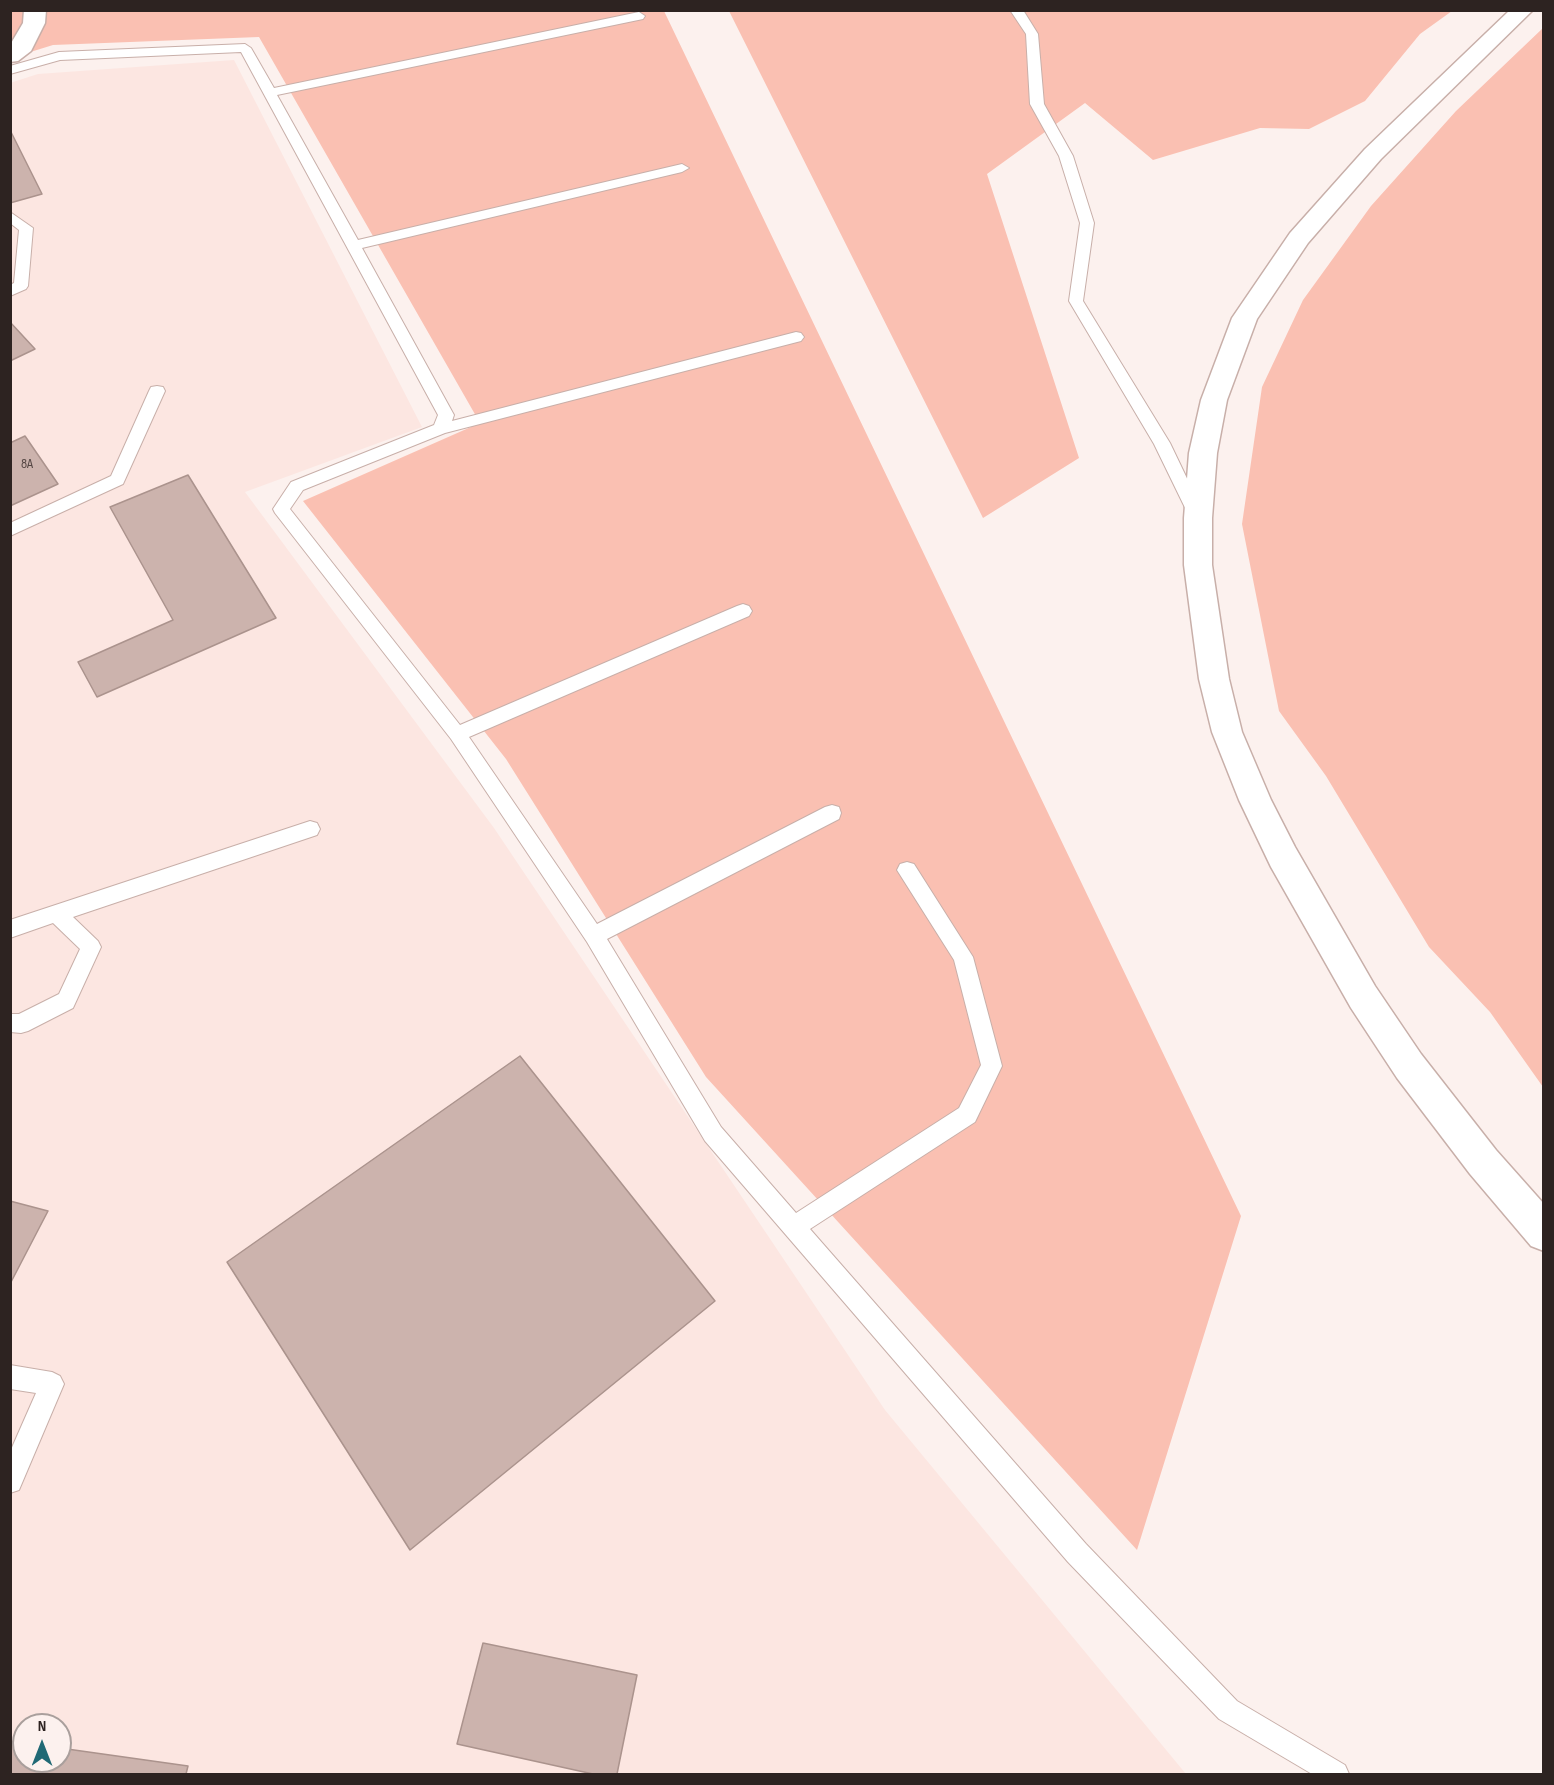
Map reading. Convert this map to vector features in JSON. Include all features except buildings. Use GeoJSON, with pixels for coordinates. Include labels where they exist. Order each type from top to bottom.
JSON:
{"type":"FeatureCollection","features":[{"type":"Feature","properties":{"kind":"main road"},"geometry":{"type":"LineString","coordinates":[[10,56],[23,46],[34,23],[35,10]]}},
{"type":"Feature","properties":{"kind":"main road"},"geometry":{"type":"LineString","coordinates":[[1523,10],[1373,154],[1299,238],[1245,318],[1214,400],[1203,453],[1198,518],[1198,565],[1214,679],[1227,732],[1255,800],[1283,857],[1370,1007],[1416,1075],[1483,1162],[1544,1233]]}},
{"type":"Feature","properties":{"kind":"lane"},"geometry":{"type":"LineString","coordinates":[[1017,10],[1032,33],[1037,104],[1066,156],[1087,223],[1076,301],[1162,443],[1198,518]]}},
{"type":"Feature","properties":{"kind":"lane"},"geometry":{"type":"LineString","coordinates":[[269,93],[639,16]]}},
{"type":"Feature","properties":{"kind":"lane"},"geometry":{"type":"LineString","coordinates":[[10,70],[59,56],[245,48],[446,415],[441,429]]}},
{"type":"Feature","properties":{"kind":"lane"},"geometry":{"type":"LineString","coordinates":[[353,246],[682,168]]}},
{"type":"Feature","properties":{"kind":"lane"},"geometry":{"type":"LineString","coordinates":[[10,216],[26,228],[21,286],[10,291]]}},
{"type":"Feature","properties":{"kind":"lane"},"geometry":{"type":"LineString","coordinates":[[796,337],[441,429],[297,486],[281,510],[457,734],[594,936],[713,1134],[1077,1553],[1228,1710],[1336,1774]]}},
{"type":"Feature","properties":{"kind":"lane"},"geometry":{"type":"LineString","coordinates":[[10,530],[117,480],[157,391]]}},
{"type":"Feature","properties":{"kind":"lane"},"geometry":{"type":"LineString","coordinates":[[457,734],[743,611]]}},
{"type":"Feature","properties":{"kind":"lane"},"geometry":{"type":"LineString","coordinates":[[594,936],[831,813]]}},
{"type":"Feature","properties":{"kind":"lane"},"geometry":{"type":"LineString","coordinates":[[10,929],[58,915],[310,829]]}},
{"type":"Feature","properties":{"kind":"lane"},"geometry":{"type":"LineString","coordinates":[[793,1227],[967,1115],[992,1066],[963,957],[907,870]]}},
{"type":"Feature","properties":{"kind":"lane"},"geometry":{"type":"LineString","coordinates":[[10,1023],[21,1024],[66,1001],[79,974],[91,946],[58,915]]}},
{"type":"Feature","properties":{"kind":"lane"},"geometry":{"type":"LineString","coordinates":[[10,1377],[52,1384],[10,1481]]}},
{"type":"Feature","properties":{"kind":"shaded area"},"geometry":{"type":"Polygon","coordinates":[[[11,11],[664,11],[1241,1216],[1137,1550],[706,1077],[506,759],[303,501],[480,423],[259,37],[53,45],[11,58],[11,11]]]}},
{"type":"Feature","properties":{"kind":"shaded area"},"geometry":{"type":"Polygon","coordinates":[[[729,11],[1452,11],[1420,34],[1365,101],[1309,129],[1260,128],[1153,160],[1085,103],[987,174],[1079,458],[983,518],[729,11]]]}},
{"type":"Feature","properties":{"kind":"shaded area"},"geometry":{"type":"Polygon","coordinates":[[[1543,28],[1543,1087],[1490,1012],[1429,947],[1326,776],[1279,711],[1242,524],[1262,387],[1303,300],[1371,206],[1456,111],[1543,28]]]}},
{"type":"Feature","properties":{"kind":"shaded area"},"geometry":{"type":"Polygon","coordinates":[[[234,60],[422,427],[245,492],[494,828],[885,1410],[1186,1774],[11,1774],[10,83],[38,74],[234,60]]]}}]}
